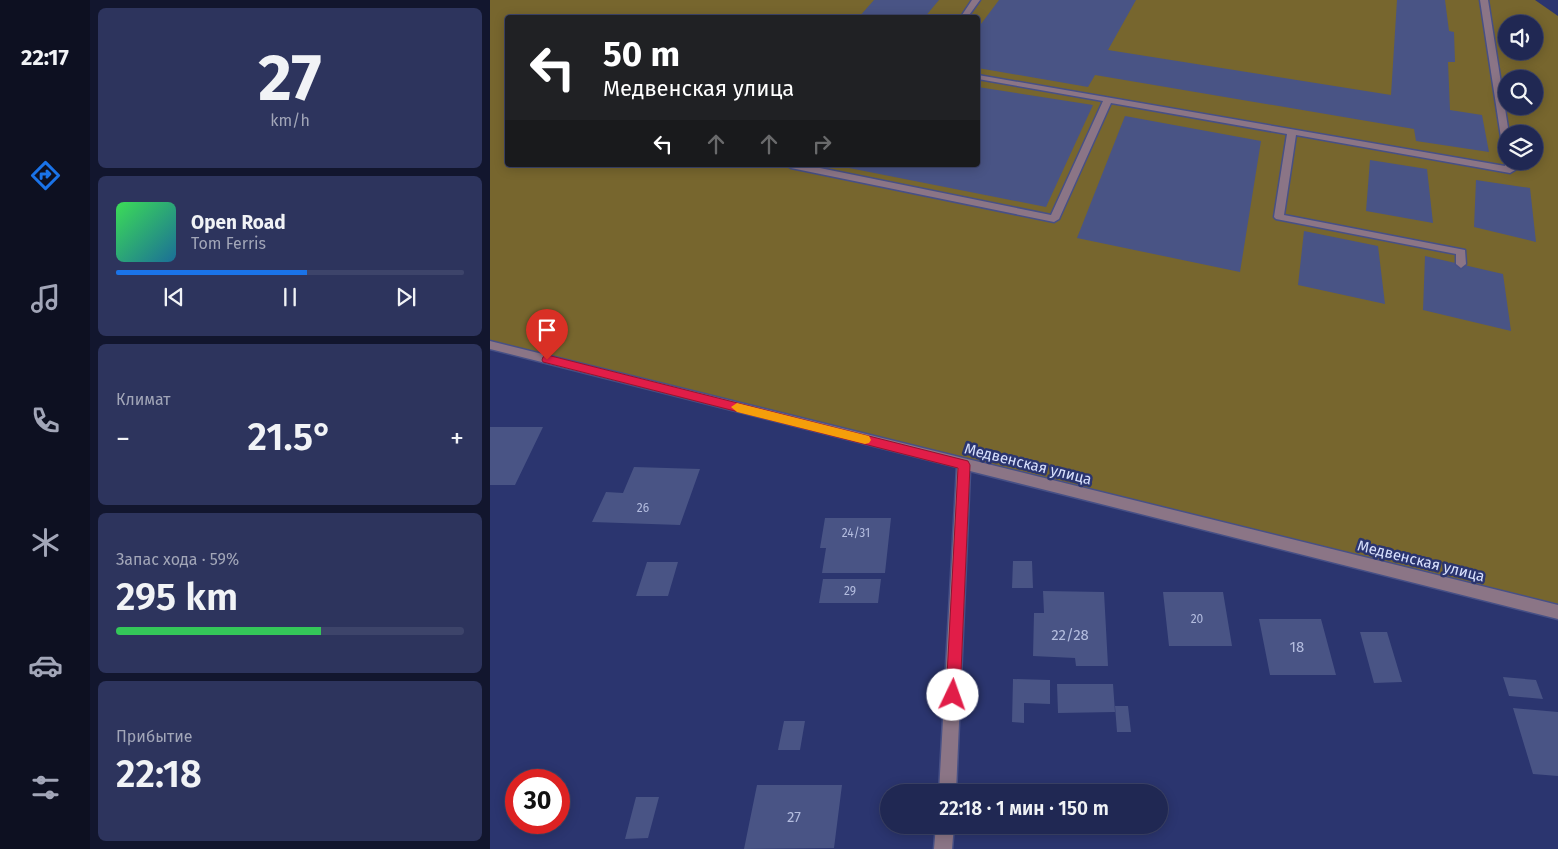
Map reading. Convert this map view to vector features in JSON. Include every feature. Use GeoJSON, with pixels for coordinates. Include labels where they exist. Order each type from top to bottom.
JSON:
{"type":"FeatureCollection","features":[{"type":"Feature","properties":{"kind":"street"},"geometry":{"type":"LineString","coordinates":[[965,15],[976,0]]}},
{"type":"Feature","properties":{"kind":"street"},"geometry":{"type":"LineString","coordinates":[[1484,0],[1503,125]]}},
{"type":"Feature","properties":{"kind":"street"},"geometry":{"type":"LineString","coordinates":[[980,77],[1498,168]]}},
{"type":"Feature","properties":{"kind":"street"},"geometry":{"type":"LineString","coordinates":[[801,167],[1054,219],[1108,100]]}},
{"type":"Feature","properties":{"kind":"street"},"geometry":{"type":"LineString","coordinates":[[1292,132],[1279,217],[1342,234],[1461,252],[1462,264]]}},
{"type":"Feature","properties":{"kind":"street","name":"Медвенская улица"},"geometry":{"type":"LineString","coordinates":[[490,345],[1558,612]]}},
{"type":"Feature","properties":{"kind":"street"},"geometry":{"type":"LineString","coordinates":[[948,784],[964,465]]}},
{"type":"Feature","properties":{"kind":"street"},"geometry":{"type":"LineString","coordinates":[[943,849],[944,834]]}},
{"type":"Feature","properties":{"kind":"shaded area"},"geometry":{"type":"Polygon","coordinates":[[[490,0],[1535,0],[1558,16],[1558,611],[490,341],[490,0]]]}},
{"type":"Feature","properties":{"kind":"building"},"geometry":{"type":"Polygon","coordinates":[[[874,0],[939,0],[926,15],[861,15],[874,0]]]}},
{"type":"Feature","properties":{"kind":"building"},"geometry":{"type":"Polygon","coordinates":[[[999,0],[1136,0],[1108,50],[1391,95],[1397,0],[1445,0],[1449,31],[1454,32],[1455,62],[1448,62],[1450,110],[1482,115],[1489,152],[1416,141],[1414,129],[1095,75],[1088,87],[980,68],[980,25],[999,0]]]}},
{"type":"Feature","properties":{"kind":"building"},"geometry":{"type":"Polygon","coordinates":[[[980,87],[1093,105],[1046,207],[844,167],[980,167],[980,87]]]}},
{"type":"Feature","properties":{"kind":"building"},"geometry":{"type":"Polygon","coordinates":[[[1125,116],[1261,141],[1240,272],[1077,238],[1125,116]]]}},
{"type":"Feature","properties":{"kind":"building"},"geometry":{"type":"Polygon","coordinates":[[[1370,160],[1427,169],[1433,223],[1366,211],[1370,160]]]}},
{"type":"Feature","properties":{"kind":"building"},"geometry":{"type":"Polygon","coordinates":[[[1476,180],[1530,188],[1536,242],[1474,227],[1476,180]]]}},
{"type":"Feature","properties":{"kind":"building"},"geometry":{"type":"Polygon","coordinates":[[[1304,231],[1378,246],[1385,304],[1298,285],[1304,231]]]}},
{"type":"Feature","properties":{"kind":"building"},"geometry":{"type":"Polygon","coordinates":[[[1425,256],[1503,274],[1511,331],[1423,310],[1425,256]]]}},
{"type":"Feature","properties":{"kind":"building"},"geometry":{"type":"Polygon","coordinates":[[[490,427],[543,427],[515,485],[490,485],[490,427]]]}},
{"type":"Feature","properties":{"kind":"building"},"geometry":{"type":"Polygon","coordinates":[[[634,467],[700,469],[680,525],[592,522],[606,492],[623,493],[634,467]]]}},
{"type":"Feature","properties":{"kind":"building"},"geometry":{"type":"Polygon","coordinates":[[[825,518],[891,518],[885,573],[822,573],[826,548],[820,548],[825,518]]]}},
{"type":"Feature","properties":{"kind":"building"},"geometry":{"type":"Polygon","coordinates":[[[1013,561],[1032,561],[1033,588],[1012,588],[1013,561]]]}},
{"type":"Feature","properties":{"kind":"building"},"geometry":{"type":"Polygon","coordinates":[[[647,562],[678,562],[668,596],[636,596],[647,562]]]}},
{"type":"Feature","properties":{"kind":"building"},"geometry":{"type":"Polygon","coordinates":[[[823,579],[881,579],[878,603],[819,603],[823,579]]]}},
{"type":"Feature","properties":{"kind":"building"},"geometry":{"type":"Polygon","coordinates":[[[1043,591],[1104,592],[1108,666],[1076,666],[1075,658],[1033,656],[1034,613],[1044,613],[1043,591]]]}},
{"type":"Feature","properties":{"kind":"building"},"geometry":{"type":"Polygon","coordinates":[[[1163,592],[1223,592],[1232,646],[1169,646],[1163,592]]]}},
{"type":"Feature","properties":{"kind":"building"},"geometry":{"type":"Polygon","coordinates":[[[1259,619],[1321,619],[1336,675],[1270,675],[1259,619]]]}},
{"type":"Feature","properties":{"kind":"building"},"geometry":{"type":"Polygon","coordinates":[[[1360,632],[1387,632],[1402,682],[1374,683],[1360,632]]]}},
{"type":"Feature","properties":{"kind":"building"},"geometry":{"type":"Polygon","coordinates":[[[1503,677],[1536,680],[1543,699],[1509,696],[1503,677]]]}},
{"type":"Feature","properties":{"kind":"building"},"geometry":{"type":"Polygon","coordinates":[[[1013,679],[1050,680],[1050,704],[1024,703],[1024,723],[1012,722],[1013,679]]]}},
{"type":"Feature","properties":{"kind":"building"},"geometry":{"type":"Polygon","coordinates":[[[1057,684],[1113,684],[1115,712],[1058,713],[1057,684]]]}},
{"type":"Feature","properties":{"kind":"building"},"geometry":{"type":"Polygon","coordinates":[[[1115,706],[1128,706],[1131,732],[1117,732],[1115,706]]]}},
{"type":"Feature","properties":{"kind":"building"},"geometry":{"type":"Polygon","coordinates":[[[1513,708],[1558,712],[1558,776],[1533,774],[1513,708]]]}},
{"type":"Feature","properties":{"kind":"building"},"geometry":{"type":"Polygon","coordinates":[[[784,721],[805,721],[800,750],[778,750],[784,721]]]}},
{"type":"Feature","properties":{"kind":"building"},"geometry":{"type":"Polygon","coordinates":[[[757,785],[842,785],[834,848],[744,849],[757,785]]]}},
{"type":"Feature","properties":{"kind":"building"},"geometry":{"type":"Polygon","coordinates":[[[636,797],[659,797],[648,838],[625,839],[636,797]]]}},
{"type":"Feature","properties":{"kind":"slow traffic"},"geometry":{"type":"LineString","coordinates":[[737,407],[865,440]]}},
{"type":"Feature","properties":{"kind":"route"},"geometry":{"type":"LineString","coordinates":[[547,360],[964,465],[953,695]]}}]}
